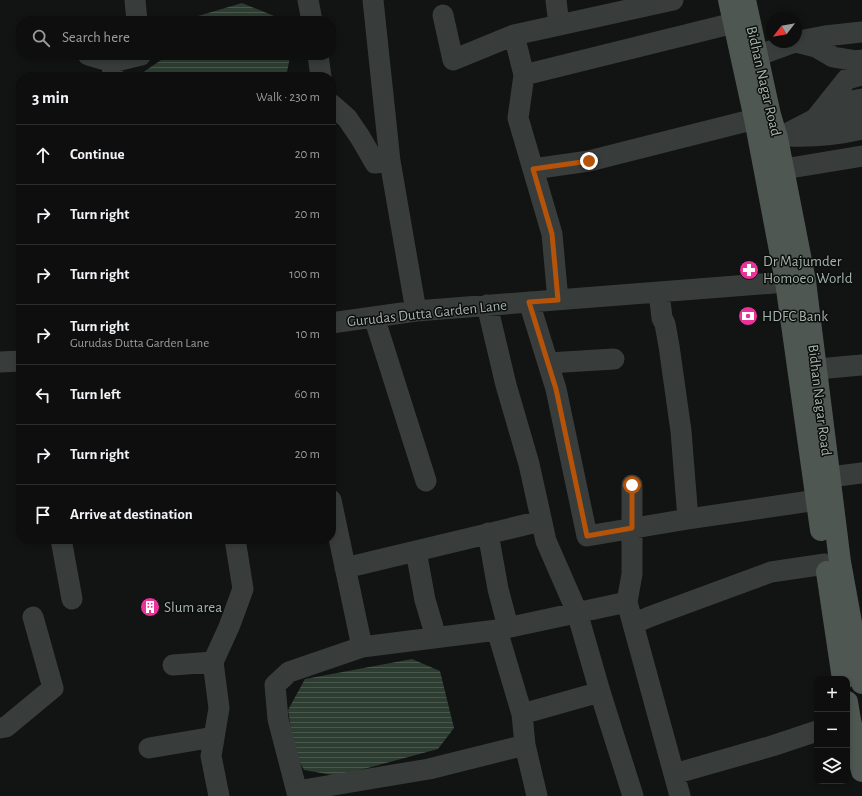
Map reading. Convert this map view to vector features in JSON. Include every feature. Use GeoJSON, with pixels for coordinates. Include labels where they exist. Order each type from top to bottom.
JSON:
{"type":"FeatureCollection","features":[{"type":"Feature","properties":{"kind":"main road","name":"Bidhan Nagar Road"},"geometry":{"type":"LineString","coordinates":[[730,0],[755,119],[774,170],[805,280],[840,562],[862,683]]}},
{"type":"Feature","properties":{"kind":"main road","name":"Bidhan Nagar Road"},"geometry":{"type":"LineString","coordinates":[[745,0],[770,115],[786,134],[774,170],[786,282],[825,564],[843,676]]}},
{"type":"Feature","properties":{"kind":"main road"},"geometry":{"type":"LineString","coordinates":[[850,722],[862,771]]}},
{"type":"Feature","properties":{"kind":"street"},"geometry":{"type":"LineString","coordinates":[[135,0],[137,16]]}},
{"type":"Feature","properties":{"kind":"street"},"geometry":{"type":"LineString","coordinates":[[308,0],[311,16]]}},
{"type":"Feature","properties":{"kind":"street"},"geometry":{"type":"LineString","coordinates":[[373,0],[390,161],[416,311]]}},
{"type":"Feature","properties":{"kind":"street"},"geometry":{"type":"LineString","coordinates":[[556,0],[559,25]]}},
{"type":"Feature","properties":{"kind":"street"},"geometry":{"type":"LineString","coordinates":[[443,15],[453,60],[514,35],[673,0]]}},
{"type":"Feature","properties":{"kind":"street"},"geometry":{"type":"LineString","coordinates":[[524,75],[734,23]]}},
{"type":"Feature","properties":{"kind":"street"},"geometry":{"type":"LineString","coordinates":[[802,41],[825,36],[862,32]]}},
{"type":"Feature","properties":{"kind":"street"},"geometry":{"type":"LineString","coordinates":[[514,35],[524,75],[518,118],[552,234],[558,300]]}},
{"type":"Feature","properties":{"kind":"street"},"geometry":{"type":"LineString","coordinates":[[802,44],[816,47],[834,57],[857,61],[862,60]]}},
{"type":"Feature","properties":{"kind":"street"},"geometry":{"type":"LineString","coordinates":[[816,47],[862,45]]}},
{"type":"Feature","properties":{"kind":"street"},"geometry":{"type":"LineString","coordinates":[[758,58],[765,53],[779,48]]}},
{"type":"Feature","properties":{"kind":"street"},"geometry":{"type":"LineString","coordinates":[[97,60],[113,69],[131,60]]}},
{"type":"Feature","properties":{"kind":"street"},"geometry":{"type":"LineString","coordinates":[[319,60],[320,72]]}},
{"type":"Feature","properties":{"kind":"street"},"geometry":{"type":"LineString","coordinates":[[786,134],[815,119],[847,79],[862,75]]}},
{"type":"Feature","properties":{"kind":"street"},"geometry":{"type":"LineString","coordinates":[[832,113],[844,96],[862,86]]}},
{"type":"Feature","properties":{"kind":"street"},"geometry":{"type":"LineString","coordinates":[[786,134],[832,113],[845,102],[862,99]]}},
{"type":"Feature","properties":{"kind":"street"},"geometry":{"type":"LineString","coordinates":[[336,108],[347,118],[375,163],[390,161]]}},
{"type":"Feature","properties":{"kind":"street"},"geometry":{"type":"LineString","coordinates":[[832,113],[849,117],[862,114]]}},
{"type":"Feature","properties":{"kind":"street"},"geometry":{"type":"LineString","coordinates":[[533,169],[589,161],[755,119]]}},
{"type":"Feature","properties":{"kind":"street"},"geometry":{"type":"LineString","coordinates":[[786,134],[810,137],[862,129]]}},
{"type":"Feature","properties":{"kind":"street"},"geometry":{"type":"LineString","coordinates":[[774,170],[862,156]]}},
{"type":"Feature","properties":{"kind":"street","name":"Gurudas Dutta Garden Lane"},"geometry":{"type":"LineString","coordinates":[[336,322],[416,311],[786,282]]}},
{"type":"Feature","properties":{"kind":"street"},"geometry":{"type":"LineString","coordinates":[[659,292],[662,318],[665,324],[669,346],[681,432],[688,519]]}},
{"type":"Feature","properties":{"kind":"street"},"geometry":{"type":"LineString","coordinates":[[529,302],[556,389],[587,536],[817,500]]}},
{"type":"Feature","properties":{"kind":"street"},"geometry":{"type":"LineString","coordinates":[[487,305],[506,385],[529,464],[546,541],[577,612],[600,692],[633,796]]}},
{"type":"Feature","properties":{"kind":"street"},"geometry":{"type":"LineString","coordinates":[[374,317],[426,481]]}},
{"type":"Feature","properties":{"kind":"street"},"geometry":{"type":"LineString","coordinates":[[548,363],[614,359]]}},
{"type":"Feature","properties":{"kind":"street"},"geometry":{"type":"LineString","coordinates":[[0,362],[16,361]]}},
{"type":"Feature","properties":{"kind":"street"},"geometry":{"type":"LineString","coordinates":[[816,369],[862,365]]}},
{"type":"Feature","properties":{"kind":"street"},"geometry":{"type":"LineString","coordinates":[[830,477],[862,473]]}},
{"type":"Feature","properties":{"kind":"street"},"geometry":{"type":"LineString","coordinates":[[632,485],[632,574],[627,602],[680,796]]}},
{"type":"Feature","properties":{"kind":"street"},"geometry":{"type":"LineString","coordinates":[[345,568],[542,521]]}},
{"type":"Feature","properties":{"kind":"street"},"geometry":{"type":"LineString","coordinates":[[336,524],[362,647]]}},
{"type":"Feature","properties":{"kind":"street"},"geometry":{"type":"LineString","coordinates":[[488,533],[498,589],[502,628],[522,714],[525,745],[537,796]]}},
{"type":"Feature","properties":{"kind":"street"},"geometry":{"type":"LineString","coordinates":[[62,544],[72,599]]}},
{"type":"Feature","properties":{"kind":"street"},"geometry":{"type":"LineString","coordinates":[[219,796],[211,756],[219,708],[213,662],[229,627],[243,589],[236,544]]}},
{"type":"Feature","properties":{"kind":"street"},"geometry":{"type":"LineString","coordinates":[[416,551],[425,600],[436,637]]}},
{"type":"Feature","properties":{"kind":"street"},"geometry":{"type":"LineString","coordinates":[[633,624],[771,572],[825,564]]}},
{"type":"Feature","properties":{"kind":"street"},"geometry":{"type":"LineString","coordinates":[[525,745],[429,769],[298,794],[278,719],[275,685],[289,672],[362,647],[502,628],[627,602]]}},
{"type":"Feature","properties":{"kind":"street"},"geometry":{"type":"LineString","coordinates":[[0,728],[6,727],[53,688],[33,617]]}},
{"type":"Feature","properties":{"kind":"street"},"geometry":{"type":"LineString","coordinates":[[173,665],[213,662]]}},
{"type":"Feature","properties":{"kind":"street"},"geometry":{"type":"LineString","coordinates":[[522,714],[600,692]]}},
{"type":"Feature","properties":{"kind":"street"},"geometry":{"type":"LineString","coordinates":[[674,774],[772,746],[814,732]]}},
{"type":"Feature","properties":{"kind":"street"},"geometry":{"type":"LineString","coordinates":[[149,748],[214,737]]}},
{"type":"Feature","properties":{"kind":"shaded area"},"geometry":{"type":"Polygon","coordinates":[[[242,3],[274,16],[198,16],[242,3]]]}},
{"type":"Feature","properties":{"kind":"shaded area"},"geometry":{"type":"Polygon","coordinates":[[[161,60],[289,60],[287,72],[143,72],[161,60]]]}},
{"type":"Feature","properties":{"kind":"shaded area"},"geometry":{"type":"Polygon","coordinates":[[[412,659],[440,671],[454,728],[438,749],[338,776],[304,770],[295,754],[288,710],[305,679],[412,659]]]}},
{"type":"Feature","properties":{"kind":"place","name":"Dr Majumder Homoeo World"},"geometry":{"type":"Point","coordinates":[749,270]}},
{"type":"Feature","properties":{"kind":"place","name":"HDFC Bank"},"geometry":{"type":"Point","coordinates":[748,316]}},
{"type":"Feature","properties":{"kind":"place","name":"Slum area"},"geometry":{"type":"Point","coordinates":[150,607]}},
{"type":"Feature","properties":{"kind":"route"},"geometry":{"type":"LineString","coordinates":[[589,161],[533,169],[552,234],[558,300],[529,302],[556,389],[587,536],[632,528],[632,485]]}}]}
